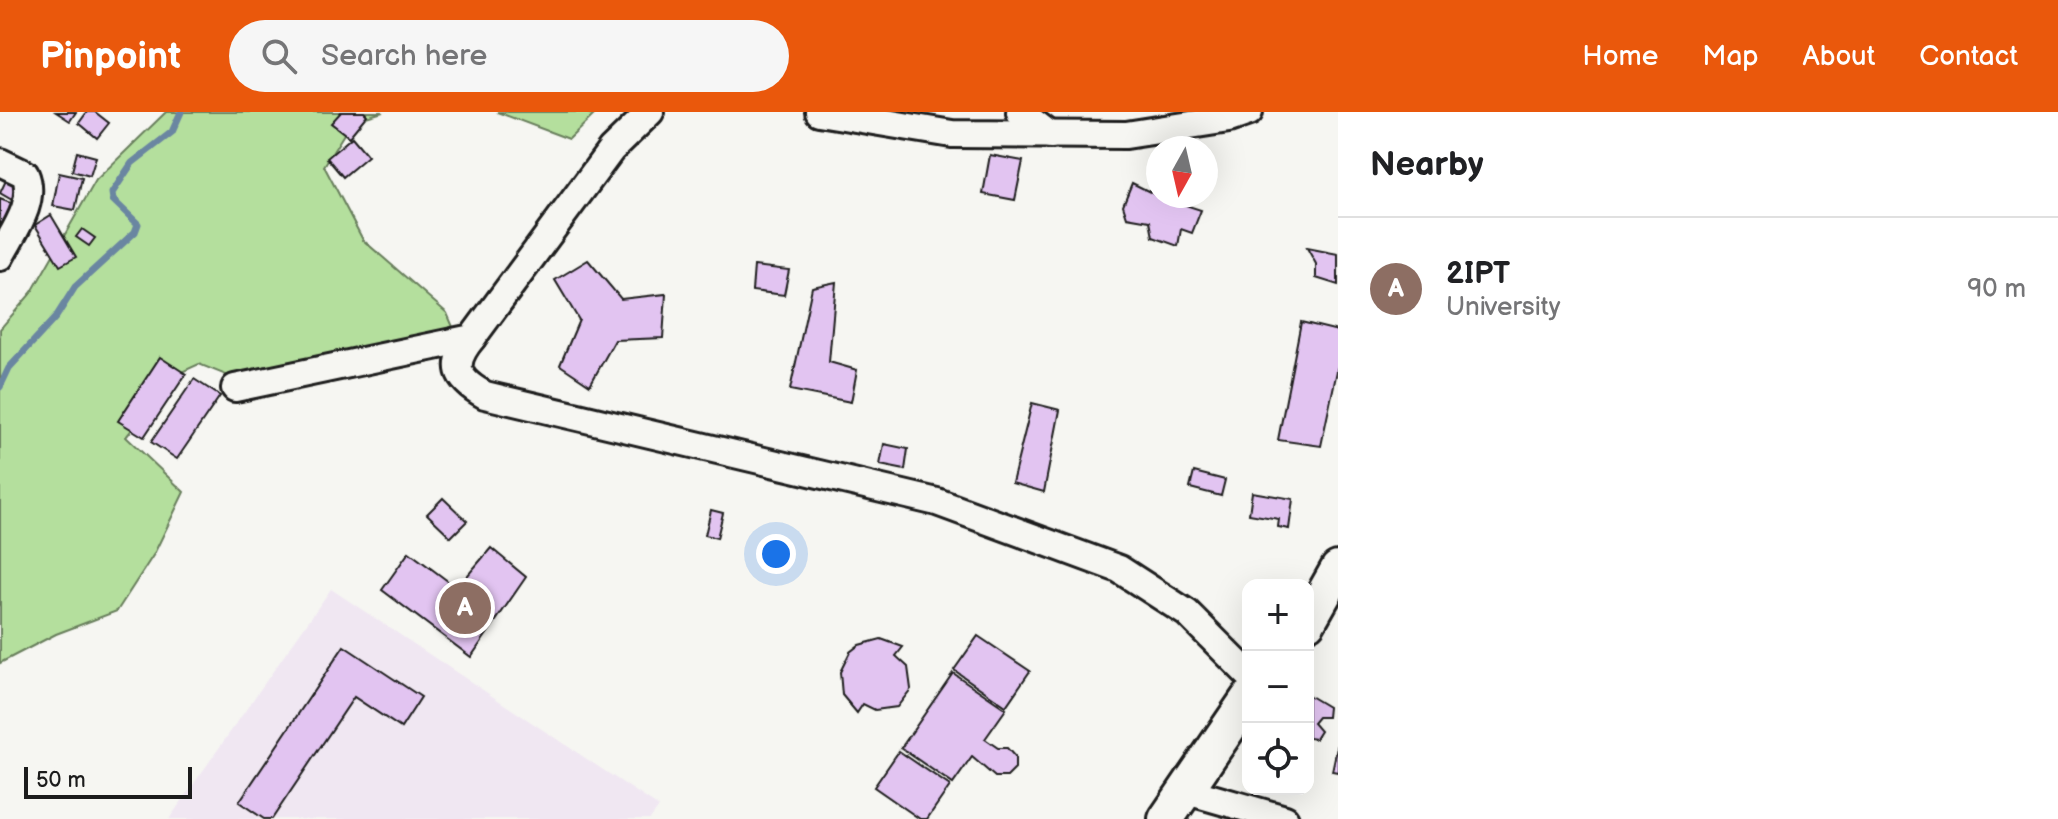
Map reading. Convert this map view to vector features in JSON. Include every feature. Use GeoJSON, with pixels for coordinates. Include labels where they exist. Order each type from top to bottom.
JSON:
{"type":"FeatureCollection","features":[{"type":"Feature","properties":{"kind":"street"},"geometry":{"type":"LineString","coordinates":[[650,112],[611,150],[460,353],[458,370],[467,385],[485,395],[937,502],[1119,569],[1187,613],[1242,668]]}},
{"type":"Feature","properties":{"kind":"street"},"geometry":{"type":"LineString","coordinates":[[819,112],[952,134],[1050,135],[1126,135],[1229,119],[1249,112]]}},
{"type":"Feature","properties":{"kind":"street"},"geometry":{"type":"LineString","coordinates":[[1020,112],[1050,135]]}},
{"type":"Feature","properties":{"kind":"street"},"geometry":{"type":"LineString","coordinates":[[0,162],[25,174],[31,188],[0,257]]}},
{"type":"Feature","properties":{"kind":"street"},"geometry":{"type":"LineString","coordinates":[[235,388],[472,338]]}},
{"type":"Feature","properties":{"kind":"street"},"geometry":{"type":"LineString","coordinates":[[1314,611],[1338,569]]}},
{"type":"Feature","properties":{"kind":"street"},"geometry":{"type":"LineString","coordinates":[[1166,819],[1242,708]]}},
{"type":"Feature","properties":{"kind":"street"},"geometry":{"type":"LineString","coordinates":[[1187,791],[1285,819]]}},
{"type":"Feature","properties":{"kind":"shaded area"},"geometry":{"type":"Polygon","coordinates":[[[331,589],[659,807],[650,819],[169,819],[331,589]]]}},
{"type":"Feature","properties":{"kind":"green space"},"geometry":{"type":"Polygon","coordinates":[[[166,112],[383,112],[352,121],[324,166],[363,240],[447,313],[463,350],[319,377],[273,394],[199,364],[177,374],[126,437],[184,492],[154,554],[117,611],[56,634],[0,663],[0,329],[32,292],[96,180],[166,112]]]}},
{"type":"Feature","properties":{"kind":"green space"},"geometry":{"type":"Polygon","coordinates":[[[497,112],[584,112],[594,115],[569,139],[497,112]]]}},
{"type":"Feature","properties":{"kind":"building"},"geometry":{"type":"Polygon","coordinates":[[[56,112],[76,112],[70,121],[56,112]]]}},
{"type":"Feature","properties":{"kind":"building"},"geometry":{"type":"Polygon","coordinates":[[[87,112],[95,112],[109,123],[97,138],[79,123],[87,112]]]}},
{"type":"Feature","properties":{"kind":"building"},"geometry":{"type":"Polygon","coordinates":[[[341,112],[364,112],[367,115],[349,137],[331,123],[341,112]]]}},
{"type":"Feature","properties":{"kind":"building"},"geometry":{"type":"Polygon","coordinates":[[[352,137],[368,156],[343,177],[327,158],[352,137]]]}},
{"type":"Feature","properties":{"kind":"building"},"geometry":{"type":"Polygon","coordinates":[[[77,152],[96,157],[90,176],[72,171],[77,152]]]}},
{"type":"Feature","properties":{"kind":"building"},"geometry":{"type":"Polygon","coordinates":[[[990,155],[1023,161],[1015,200],[983,194],[990,155]]]}},
{"type":"Feature","properties":{"kind":"building"},"geometry":{"type":"Polygon","coordinates":[[[59,173],[82,178],[75,210],[53,206],[59,173]]]}},
{"type":"Feature","properties":{"kind":"building"},"geometry":{"type":"Polygon","coordinates":[[[9,174],[23,183],[12,200],[0,193],[9,174]]]}},
{"type":"Feature","properties":{"kind":"building"},"geometry":{"type":"Polygon","coordinates":[[[1132,183],[1146,190],[1146,208],[1201,210],[1192,233],[1181,229],[1178,246],[1153,237],[1150,221],[1127,217],[1123,205],[1132,183]]]}},
{"type":"Feature","properties":{"kind":"building"},"geometry":{"type":"Polygon","coordinates":[[[0,199],[13,204],[0,233],[0,199]]]}},
{"type":"Feature","properties":{"kind":"building"},"geometry":{"type":"Polygon","coordinates":[[[51,215],[76,257],[60,266],[35,225],[51,215]]]}},
{"type":"Feature","properties":{"kind":"building"},"geometry":{"type":"Polygon","coordinates":[[[82,229],[95,238],[89,246],[76,237],[82,229]]]}},
{"type":"Feature","properties":{"kind":"building"},"geometry":{"type":"Polygon","coordinates":[[[1307,248],[1338,254],[1338,285],[1316,278],[1316,264],[1307,248]]]}},
{"type":"Feature","properties":{"kind":"building"},"geometry":{"type":"Polygon","coordinates":[[[588,260],[621,299],[666,294],[663,338],[615,340],[590,385],[560,365],[579,320],[555,280],[588,260]]]}},
{"type":"Feature","properties":{"kind":"building"},"geometry":{"type":"Polygon","coordinates":[[[754,266],[789,270],[784,295],[752,291],[754,266]]]}},
{"type":"Feature","properties":{"kind":"building"},"geometry":{"type":"Polygon","coordinates":[[[836,282],[829,362],[857,370],[851,402],[790,390],[812,287],[836,282]]]}},
{"type":"Feature","properties":{"kind":"building"},"geometry":{"type":"Polygon","coordinates":[[[1301,322],[1338,331],[1338,366],[1321,446],[1278,440],[1301,322]]]}},
{"type":"Feature","properties":{"kind":"building"},"geometry":{"type":"Polygon","coordinates":[[[160,357],[186,374],[144,437],[118,421],[160,357]]]}},
{"type":"Feature","properties":{"kind":"building"},"geometry":{"type":"Polygon","coordinates":[[[194,379],[220,396],[177,459],[151,442],[194,379]]]}},
{"type":"Feature","properties":{"kind":"building"},"geometry":{"type":"Polygon","coordinates":[[[1032,403],[1060,410],[1044,492],[1012,483],[1032,403]]]}},
{"type":"Feature","properties":{"kind":"building"},"geometry":{"type":"Polygon","coordinates":[[[884,444],[908,449],[905,470],[880,465],[884,444]]]}},
{"type":"Feature","properties":{"kind":"building"},"geometry":{"type":"Polygon","coordinates":[[[1194,472],[1225,480],[1221,496],[1190,488],[1194,472]]]}},
{"type":"Feature","properties":{"kind":"building"},"geometry":{"type":"Polygon","coordinates":[[[1252,492],[1293,499],[1289,529],[1278,527],[1279,519],[1249,514],[1252,492]]]}},
{"type":"Feature","properties":{"kind":"building"},"geometry":{"type":"Polygon","coordinates":[[[443,498],[467,521],[451,537],[427,514],[443,498]]]}},
{"type":"Feature","properties":{"kind":"building"},"geometry":{"type":"Polygon","coordinates":[[[711,510],[723,513],[717,538],[705,535],[711,510]]]}},
{"type":"Feature","properties":{"kind":"building"},"geometry":{"type":"Polygon","coordinates":[[[491,548],[526,577],[471,657],[382,590],[409,552],[457,588],[491,548]]]}},
{"type":"Feature","properties":{"kind":"building"},"geometry":{"type":"Polygon","coordinates":[[[978,636],[1030,671],[1006,706],[954,670],[978,636]]]}},
{"type":"Feature","properties":{"kind":"building"},"geometry":{"type":"Polygon","coordinates":[[[881,639],[903,647],[896,656],[908,667],[911,689],[897,707],[875,710],[863,704],[857,713],[842,695],[840,672],[850,652],[859,645],[881,639]]]}},
{"type":"Feature","properties":{"kind":"building"},"geometry":{"type":"Polygon","coordinates":[[[344,646],[421,697],[401,728],[354,697],[272,819],[264,819],[239,802],[344,646]]]}},
{"type":"Feature","properties":{"kind":"building"},"geometry":{"type":"Polygon","coordinates":[[[953,673],[1006,709],[985,739],[998,748],[1007,748],[1015,757],[1015,769],[1007,777],[995,777],[972,757],[953,784],[901,748],[953,673]]]}},
{"type":"Feature","properties":{"kind":"building"},"geometry":{"type":"Polygon","coordinates":[[[1314,699],[1328,707],[1327,717],[1318,717],[1314,722],[1314,699]]]}},
{"type":"Feature","properties":{"kind":"building"},"geometry":{"type":"Polygon","coordinates":[[[1314,724],[1320,731],[1314,739],[1314,724]]]}},
{"type":"Feature","properties":{"kind":"building"},"geometry":{"type":"Polygon","coordinates":[[[1338,743],[1338,772],[1332,771],[1338,743]]]}},
{"type":"Feature","properties":{"kind":"building"},"geometry":{"type":"Polygon","coordinates":[[[899,751],[950,786],[927,819],[920,819],[874,787],[899,751]]]}},
{"type":"Feature","properties":{"kind":"waterway"},"geometry":{"type":"LineString","coordinates":[[0,387],[9,368],[56,317],[75,287],[135,232],[138,224],[113,200],[112,193],[132,163],[172,132],[181,112]]}},
{"type":"Feature","properties":{"kind":"place","name":"2IPT"},"geometry":{"type":"Point","coordinates":[465,608]}}]}
